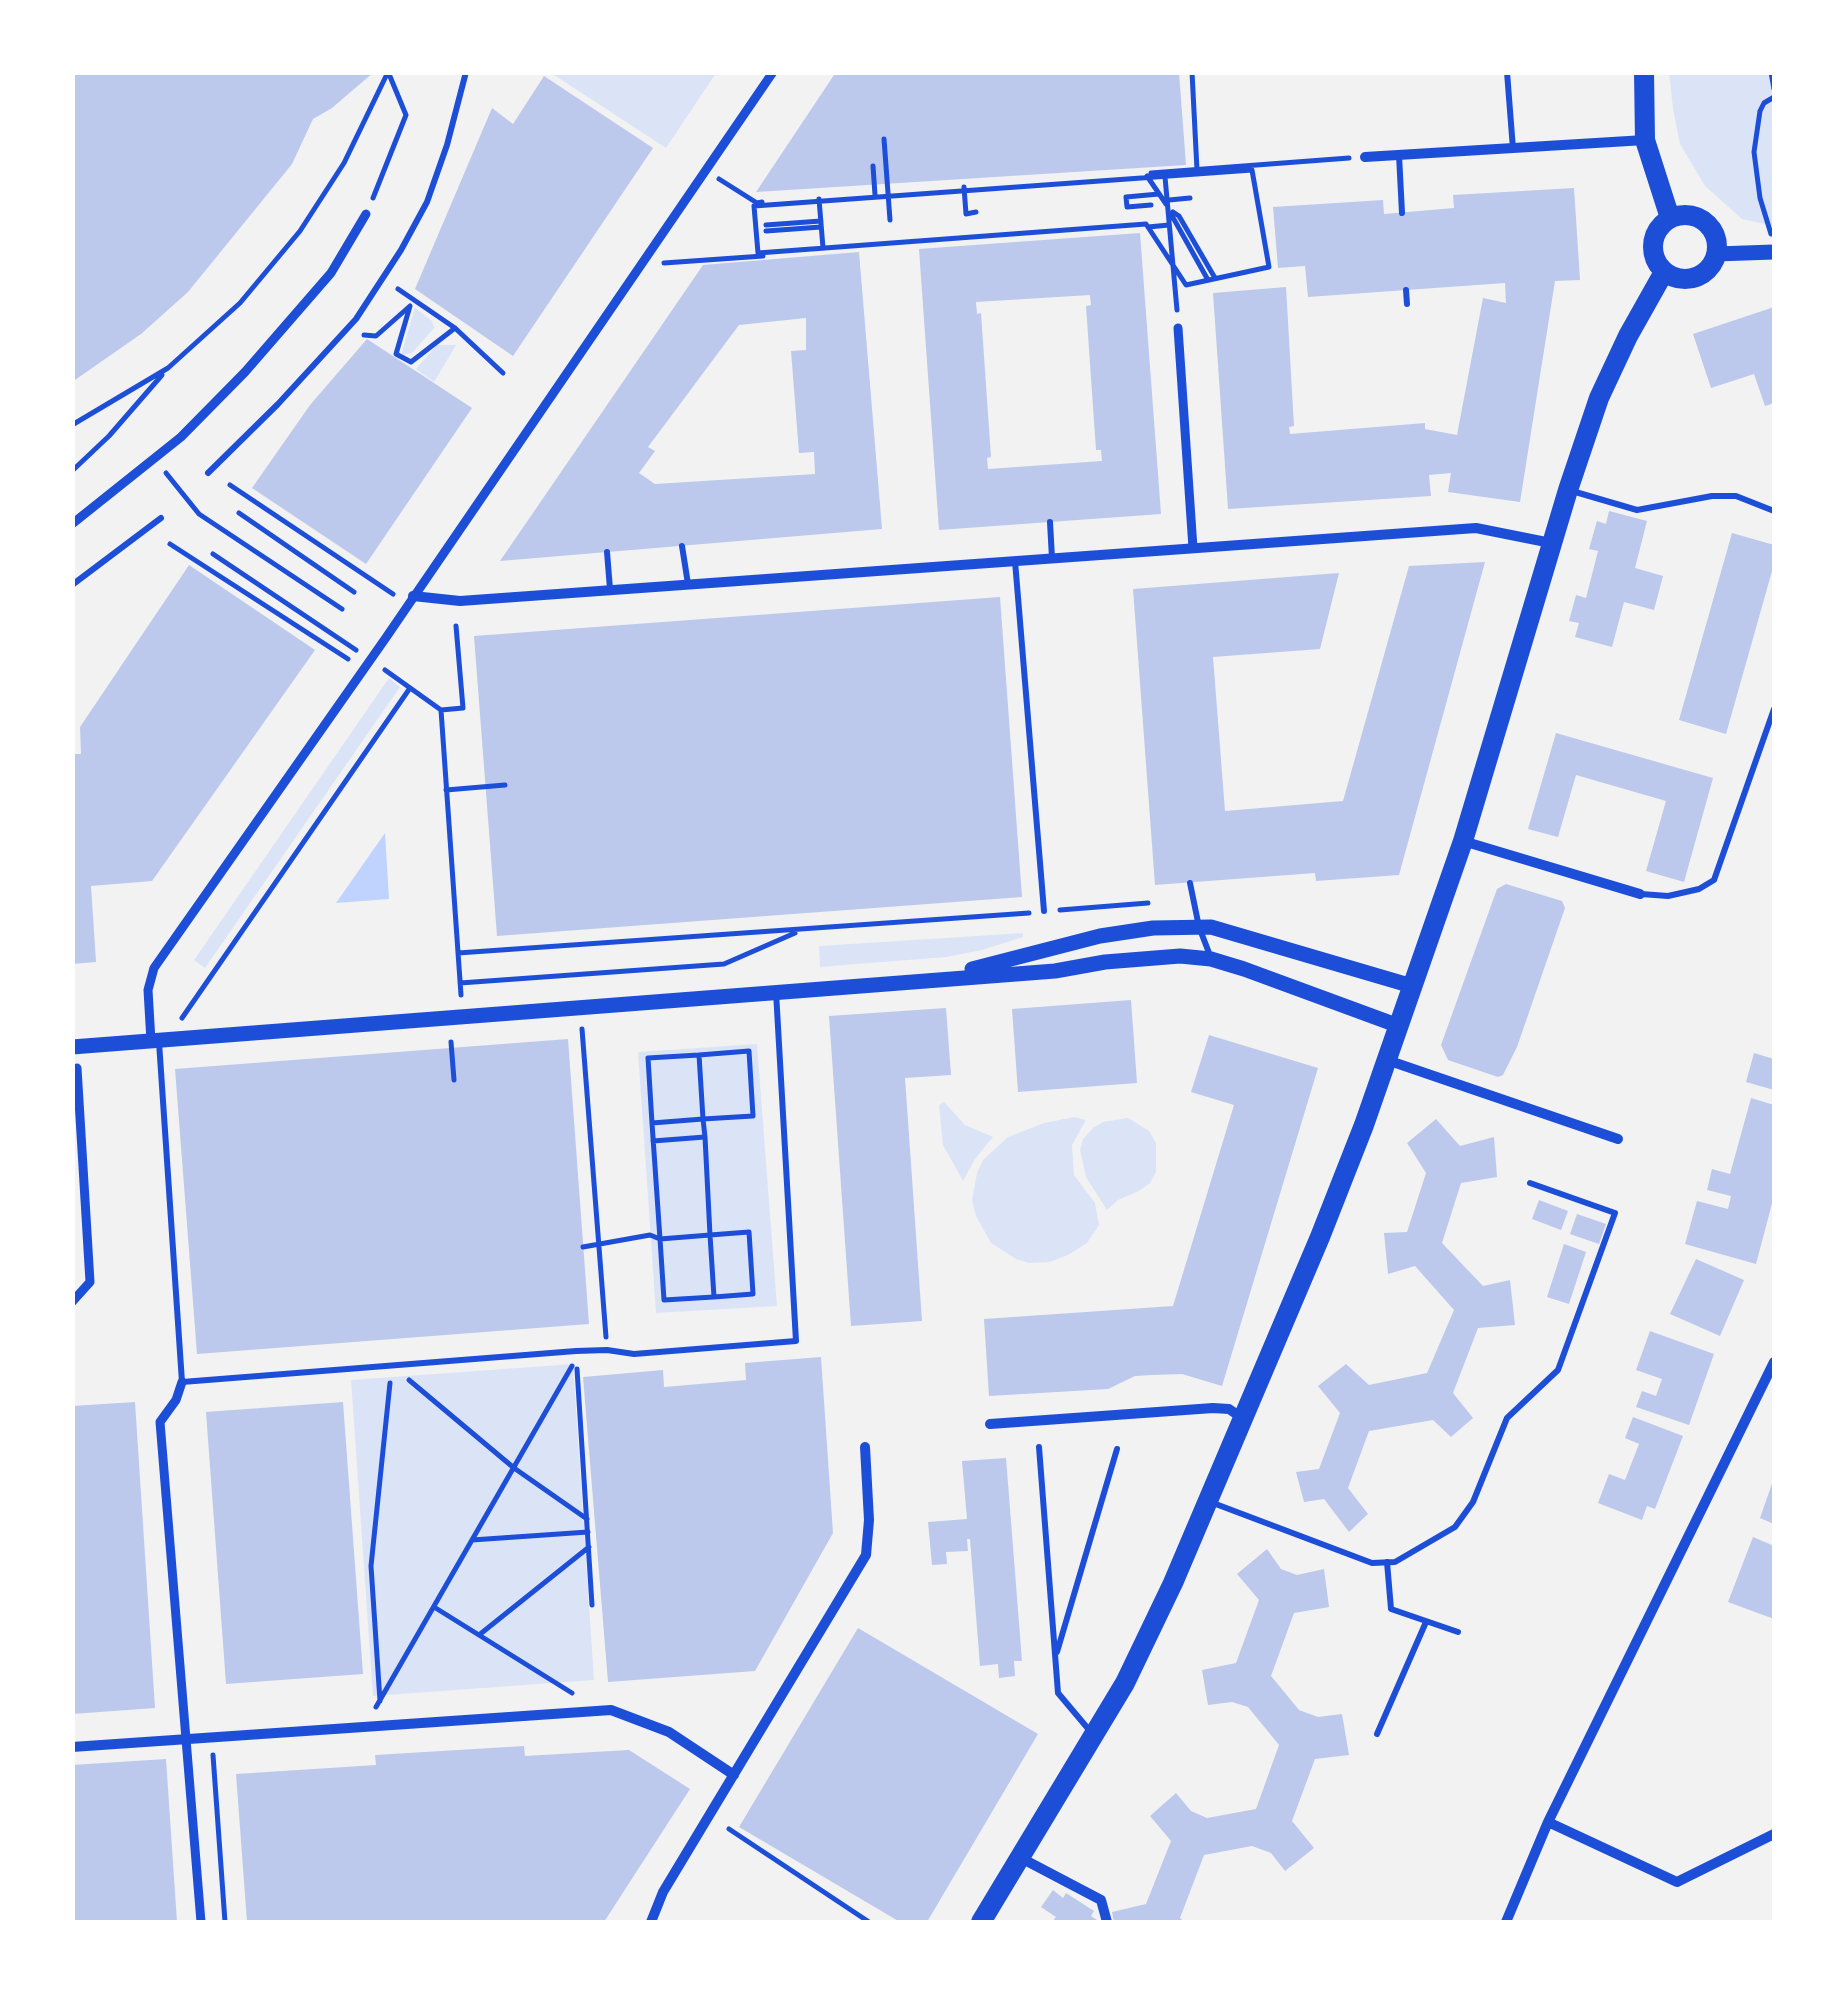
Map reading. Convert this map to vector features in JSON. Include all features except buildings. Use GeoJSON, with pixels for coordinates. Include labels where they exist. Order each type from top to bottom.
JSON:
{"type":"FeatureCollection","features":[{"type":"Feature","properties":{"kind":"main road"},"geometry":{"type":"LineString","coordinates":[[1644,72],[1645,140],[1670,218]]}},
{"type":"Feature","properties":{"kind":"main road"},"geometry":{"type":"LineString","coordinates":[[1688,214],[1704,222],[1715,236],[1716,254],[1699,276],[1681,279],[1664,272],[1653,254],[1655,233],[1670,218],[1688,214]]}},
{"type":"Feature","properties":{"kind":"main road"},"geometry":{"type":"LineString","coordinates":[[981,1922],[1125,1684],[1320,1237],[1463,841],[1599,398],[1664,272]]}},
{"type":"Feature","properties":{"kind":"street"},"geometry":{"type":"LineString","coordinates":[[154,1041],[148,990],[154,968],[773,72]]}},
{"type":"Feature","properties":{"kind":"street"},"geometry":{"type":"LineString","coordinates":[[1364,156],[1645,140]]}},
{"type":"Feature","properties":{"kind":"street"},"geometry":{"type":"LineString","coordinates":[[72,524],[155,459],[268,348],[331,273],[366,214]]}},
{"type":"Feature","properties":{"kind":"street"},"geometry":{"type":"LineString","coordinates":[[1716,254],[1774,249]]}},
{"type":"Feature","properties":{"kind":"street"},"geometry":{"type":"LineString","coordinates":[[1178,328],[1192,548]]}},
{"type":"Feature","properties":{"kind":"street"},"geometry":{"type":"LineString","coordinates":[[410,600],[525,597],[1476,528],[1552,544]]}},
{"type":"Feature","properties":{"kind":"street"},"geometry":{"type":"LineString","coordinates":[[1463,841],[1640,894]]}},
{"type":"Feature","properties":{"kind":"street"},"geometry":{"type":"LineString","coordinates":[[925,980],[1100,936],[1153,928],[1211,927],[1412,986]]}},
{"type":"Feature","properties":{"kind":"street"},"geometry":{"type":"LineString","coordinates":[[72,1047],[1055,971],[1180,956],[1211,959],[1399,1026]]}},
{"type":"Feature","properties":{"kind":"street"},"geometry":{"type":"LineString","coordinates":[[1387,1060],[1618,1140]]}},
{"type":"Feature","properties":{"kind":"street"},"geometry":{"type":"LineString","coordinates":[[72,1302],[90,1282],[77,1068]]}},
{"type":"Feature","properties":{"kind":"street"},"geometry":{"type":"LineString","coordinates":[[1506,1922],[1548,1822],[1774,1362]]}},
{"type":"Feature","properties":{"kind":"street"},"geometry":{"type":"LineString","coordinates":[[182,1382],[176,1400],[160,1422],[201,1922]]}},
{"type":"Feature","properties":{"kind":"street"},"geometry":{"type":"LineString","coordinates":[[990,1424],[1213,1408],[1229,1409],[1243,1418]]}},
{"type":"Feature","properties":{"kind":"street"},"geometry":{"type":"LineString","coordinates":[[652,1922],[663,1892],[866,1555],[869,1520],[865,1447]]}},
{"type":"Feature","properties":{"kind":"street"},"geometry":{"type":"LineString","coordinates":[[72,1748],[611,1710],[670,1732],[734,1775]]}},
{"type":"Feature","properties":{"kind":"street"},"geometry":{"type":"LineString","coordinates":[[1548,1822],[1677,1882],[1774,1834]]}},
{"type":"Feature","properties":{"kind":"street"},"geometry":{"type":"LineString","coordinates":[[1020,1858],[1101,1900],[1107,1922]]}},
{"type":"Feature","properties":{"kind":"lane"},"geometry":{"type":"LineString","coordinates":[[208,473],[356,319],[401,250],[427,202],[466,72]]}},
{"type":"Feature","properties":{"kind":"lane"},"geometry":{"type":"LineString","coordinates":[[1507,72],[1513,150]]}},
{"type":"Feature","properties":{"kind":"lane"},"geometry":{"type":"LineString","coordinates":[[1399,155],[1402,213]]}},
{"type":"Feature","properties":{"kind":"lane"},"geometry":{"type":"LineString","coordinates":[[1406,290],[1407,304]]}},
{"type":"Feature","properties":{"kind":"lane"},"geometry":{"type":"LineString","coordinates":[[1568,490],[1637,510],[1712,496],[1736,496],[1774,511]]}},
{"type":"Feature","properties":{"kind":"lane"},"geometry":{"type":"LineString","coordinates":[[72,585],[161,518]]}},
{"type":"Feature","properties":{"kind":"lane"},"geometry":{"type":"LineString","coordinates":[[1050,522],[1052,558]]}},
{"type":"Feature","properties":{"kind":"lane"},"geometry":{"type":"LineString","coordinates":[[682,546],[688,584]]}},
{"type":"Feature","properties":{"kind":"lane"},"geometry":{"type":"LineString","coordinates":[[607,552],[610,590]]}},
{"type":"Feature","properties":{"kind":"lane"},"geometry":{"type":"LineString","coordinates":[[1015,560],[1044,912]]}},
{"type":"Feature","properties":{"kind":"lane"},"geometry":{"type":"LineString","coordinates":[[1640,894],[1668,896],[1699,889],[1714,880],[1774,708]]}},
{"type":"Feature","properties":{"kind":"lane"},"geometry":{"type":"LineString","coordinates":[[1190,883],[1199,927],[1211,959]]}},
{"type":"Feature","properties":{"kind":"lane"},"geometry":{"type":"LineString","coordinates":[[154,1041],[182,1382],[607,1350],[634,1354],[796,1342],[776,991]]}},
{"type":"Feature","properties":{"kind":"lane"},"geometry":{"type":"LineString","coordinates":[[1207,1502],[1372,1563],[1394,1562],[1454,1526],[1473,1502],[1508,1418],[1558,1370],[1615,1213],[1530,1183]]}},
{"type":"Feature","properties":{"kind":"lane"},"geometry":{"type":"LineString","coordinates":[[1039,1446],[1058,1693],[1094,1736]]}},
{"type":"Feature","properties":{"kind":"lane"},"geometry":{"type":"LineString","coordinates":[[1056,1658],[1117,1449]]}},
{"type":"Feature","properties":{"kind":"lane"},"geometry":{"type":"LineString","coordinates":[[1387,1562],[1392,1609],[1458,1632]]}},
{"type":"Feature","properties":{"kind":"lane"},"geometry":{"type":"LineString","coordinates":[[1377,1734],[1426,1622]]}},
{"type":"Feature","properties":{"kind":"path"},"geometry":{"type":"LineString","coordinates":[[366,214],[406,115],[388,72]]}},
{"type":"Feature","properties":{"kind":"path"},"geometry":{"type":"LineString","coordinates":[[72,471],[110,436],[168,368],[240,303],[300,231],[344,163],[388,72]]}},
{"type":"Feature","properties":{"kind":"path"},"geometry":{"type":"LineString","coordinates":[[1192,72],[1197,172]]}},
{"type":"Feature","properties":{"kind":"path"},"geometry":{"type":"LineString","coordinates":[[1771,72],[1774,89]]}},
{"type":"Feature","properties":{"kind":"path"},"geometry":{"type":"LineString","coordinates":[[1774,97],[1760,111],[1754,152],[1760,198],[1774,249]]}},
{"type":"Feature","properties":{"kind":"path"},"geometry":{"type":"LineString","coordinates":[[884,139],[890,220]]}},
{"type":"Feature","properties":{"kind":"path"},"geometry":{"type":"LineString","coordinates":[[1098,177],[1197,172],[1252,170],[1269,267],[1186,285],[1146,224],[758,252],[754,206],[1197,172],[1364,156]]}},
{"type":"Feature","properties":{"kind":"path"},"geometry":{"type":"LineString","coordinates":[[873,166],[875,194]]}},
{"type":"Feature","properties":{"kind":"path"},"geometry":{"type":"LineString","coordinates":[[707,171],[757,203],[1165,175],[1178,328]]}},
{"type":"Feature","properties":{"kind":"path"},"geometry":{"type":"LineString","coordinates":[[920,190],[1147,175],[1166,198],[1170,210],[1179,216],[1212,279]]}},
{"type":"Feature","properties":{"kind":"path"},"geometry":{"type":"LineString","coordinates":[[874,184],[888,184]]}},
{"type":"Feature","properties":{"kind":"path"},"geometry":{"type":"LineString","coordinates":[[964,187],[966,214],[973,212]]}},
{"type":"Feature","properties":{"kind":"path"},"geometry":{"type":"LineString","coordinates":[[1150,206],[1126,207],[1126,196],[1187,198]]}},
{"type":"Feature","properties":{"kind":"path"},"geometry":{"type":"LineString","coordinates":[[820,198],[823,251]]}},
{"type":"Feature","properties":{"kind":"path"},"geometry":{"type":"LineString","coordinates":[[766,228],[821,224]]}},
{"type":"Feature","properties":{"kind":"path"},"geometry":{"type":"LineString","coordinates":[[639,265],[1170,225]]}},
{"type":"Feature","properties":{"kind":"path"},"geometry":{"type":"LineString","coordinates":[[398,290],[455,328],[503,373]]}},
{"type":"Feature","properties":{"kind":"path"},"geometry":{"type":"LineString","coordinates":[[364,335],[376,336],[410,306],[396,354],[410,362],[455,328]]}},
{"type":"Feature","properties":{"kind":"path"},"geometry":{"type":"LineString","coordinates":[[72,425],[168,368]]}},
{"type":"Feature","properties":{"kind":"path"},"geometry":{"type":"LineString","coordinates":[[155,459],[199,514],[342,610]]}},
{"type":"Feature","properties":{"kind":"path"},"geometry":{"type":"LineString","coordinates":[[230,485],[410,600]]}},
{"type":"Feature","properties":{"kind":"path"},"geometry":{"type":"LineString","coordinates":[[239,513],[354,592]]}},
{"type":"Feature","properties":{"kind":"path"},"geometry":{"type":"LineString","coordinates":[[170,544],[364,669]]}},
{"type":"Feature","properties":{"kind":"path"},"geometry":{"type":"LineString","coordinates":[[213,554],[328,630]]}},
{"type":"Feature","properties":{"kind":"path"},"geometry":{"type":"LineString","coordinates":[[418,693],[441,710],[463,708],[456,626]]}},
{"type":"Feature","properties":{"kind":"path"},"geometry":{"type":"LineString","coordinates":[[182,1018],[410,688]]}},
{"type":"Feature","properties":{"kind":"path"},"geometry":{"type":"LineString","coordinates":[[441,710],[461,999]]}},
{"type":"Feature","properties":{"kind":"path"},"geometry":{"type":"LineString","coordinates":[[446,790],[505,785]]}},
{"type":"Feature","properties":{"kind":"path"},"geometry":{"type":"LineString","coordinates":[[458,953],[1148,903]]}},
{"type":"Feature","properties":{"kind":"path"},"geometry":{"type":"LineString","coordinates":[[460,983],[724,964],[801,930]]}},
{"type":"Feature","properties":{"kind":"path"},"geometry":{"type":"LineString","coordinates":[[580,1006],[607,1350]]}},
{"type":"Feature","properties":{"kind":"path"},"geometry":{"type":"LineString","coordinates":[[451,1042],[454,1080]]}},
{"type":"Feature","properties":{"kind":"path"},"geometry":{"type":"LineString","coordinates":[[583,1247],[650,1234],[660,1238],[749,1232],[753,1294],[664,1300],[660,1238],[654,1141],[652,1123],[648,1058],[750,1051],[753,1116],[652,1123]]}},
{"type":"Feature","properties":{"kind":"path"},"geometry":{"type":"LineString","coordinates":[[699,1055],[714,1297]]}},
{"type":"Feature","properties":{"kind":"path"},"geometry":{"type":"LineString","coordinates":[[654,1141],[704,1136]]}},
{"type":"Feature","properties":{"kind":"path"},"geometry":{"type":"LineString","coordinates":[[364,1727],[576,1360],[592,1605]]}},
{"type":"Feature","properties":{"kind":"path"},"geometry":{"type":"LineString","coordinates":[[392,1366],[514,1468],[588,1519]]}},
{"type":"Feature","properties":{"kind":"path"},"geometry":{"type":"LineString","coordinates":[[380,1701],[371,1566],[392,1366]]}},
{"type":"Feature","properties":{"kind":"path"},"geometry":{"type":"LineString","coordinates":[[472,1540],[588,1532]]}},
{"type":"Feature","properties":{"kind":"path"},"geometry":{"type":"LineString","coordinates":[[479,1635],[589,1547]]}},
{"type":"Feature","properties":{"kind":"path"},"geometry":{"type":"LineString","coordinates":[[434,1607],[600,1710]]}},
{"type":"Feature","properties":{"kind":"path"},"geometry":{"type":"LineString","coordinates":[[213,1755],[225,1922]]}},
{"type":"Feature","properties":{"kind":"path"},"geometry":{"type":"LineString","coordinates":[[730,1829],[869,1922]]}},
{"type":"Feature","properties":{"kind":"shaded area"},"geometry":{"type":"Polygon","coordinates":[[[551,73],[716,73],[666,148],[551,73]]]}},
{"type":"Feature","properties":{"kind":"shaded area"},"geometry":{"type":"Polygon","coordinates":[[[1669,73],[1774,73],[1774,226],[1742,219],[1705,186],[1680,144],[1669,73]]]}},
{"type":"Feature","properties":{"kind":"shaded area"},"geometry":{"type":"Polygon","coordinates":[[[415,308],[432,321],[434,328],[412,353],[401,355],[415,308]]]}},
{"type":"Feature","properties":{"kind":"shaded area"},"geometry":{"type":"Polygon","coordinates":[[[437,345],[456,345],[434,382],[416,369],[437,345]]]}},
{"type":"Feature","properties":{"kind":"shaded area"},"geometry":{"type":"Polygon","coordinates":[[[389,678],[400,687],[205,968],[194,960],[389,678]]]}},
{"type":"Feature","properties":{"kind":"shaded area"},"geometry":{"type":"Polygon","coordinates":[[[1023,933],[1023,937],[982,950],[946,957],[820,967],[819,946],[1023,933]]]}},
{"type":"Feature","properties":{"kind":"shaded area"},"geometry":{"type":"Polygon","coordinates":[[[757,1044],[777,1306],[656,1313],[638,1052],[757,1044]]]}},
{"type":"Feature","properties":{"kind":"shaded area"},"geometry":{"type":"Polygon","coordinates":[[[944,1102],[965,1125],[993,1137],[963,1181],[943,1145],[939,1105],[944,1102]]]}},
{"type":"Feature","properties":{"kind":"shaded area"},"geometry":{"type":"Polygon","coordinates":[[[1074,1117],[1086,1120],[1072,1145],[1074,1175],[1095,1203],[1099,1225],[1087,1243],[1068,1255],[1050,1262],[1016,1259],[991,1243],[976,1216],[972,1200],[977,1173],[983,1160],[1008,1137],[1074,1117]]]}},
{"type":"Feature","properties":{"kind":"shaded area"},"geometry":{"type":"Polygon","coordinates":[[[1128,1118],[1149,1131],[1156,1143],[1156,1172],[1150,1183],[1107,1210],[1086,1177],[1080,1150],[1083,1139],[1093,1128],[1103,1122],[1128,1118]]]}},
{"type":"Feature","properties":{"kind":"shaded area"},"geometry":{"type":"Polygon","coordinates":[[[573,1364],[594,1680],[373,1696],[351,1380],[573,1364]]]}},
{"type":"Feature","properties":{"kind":"water"},"geometry":{"type":"Polygon","coordinates":[[[385,833],[389,899],[336,903],[385,833]]]}}]}
